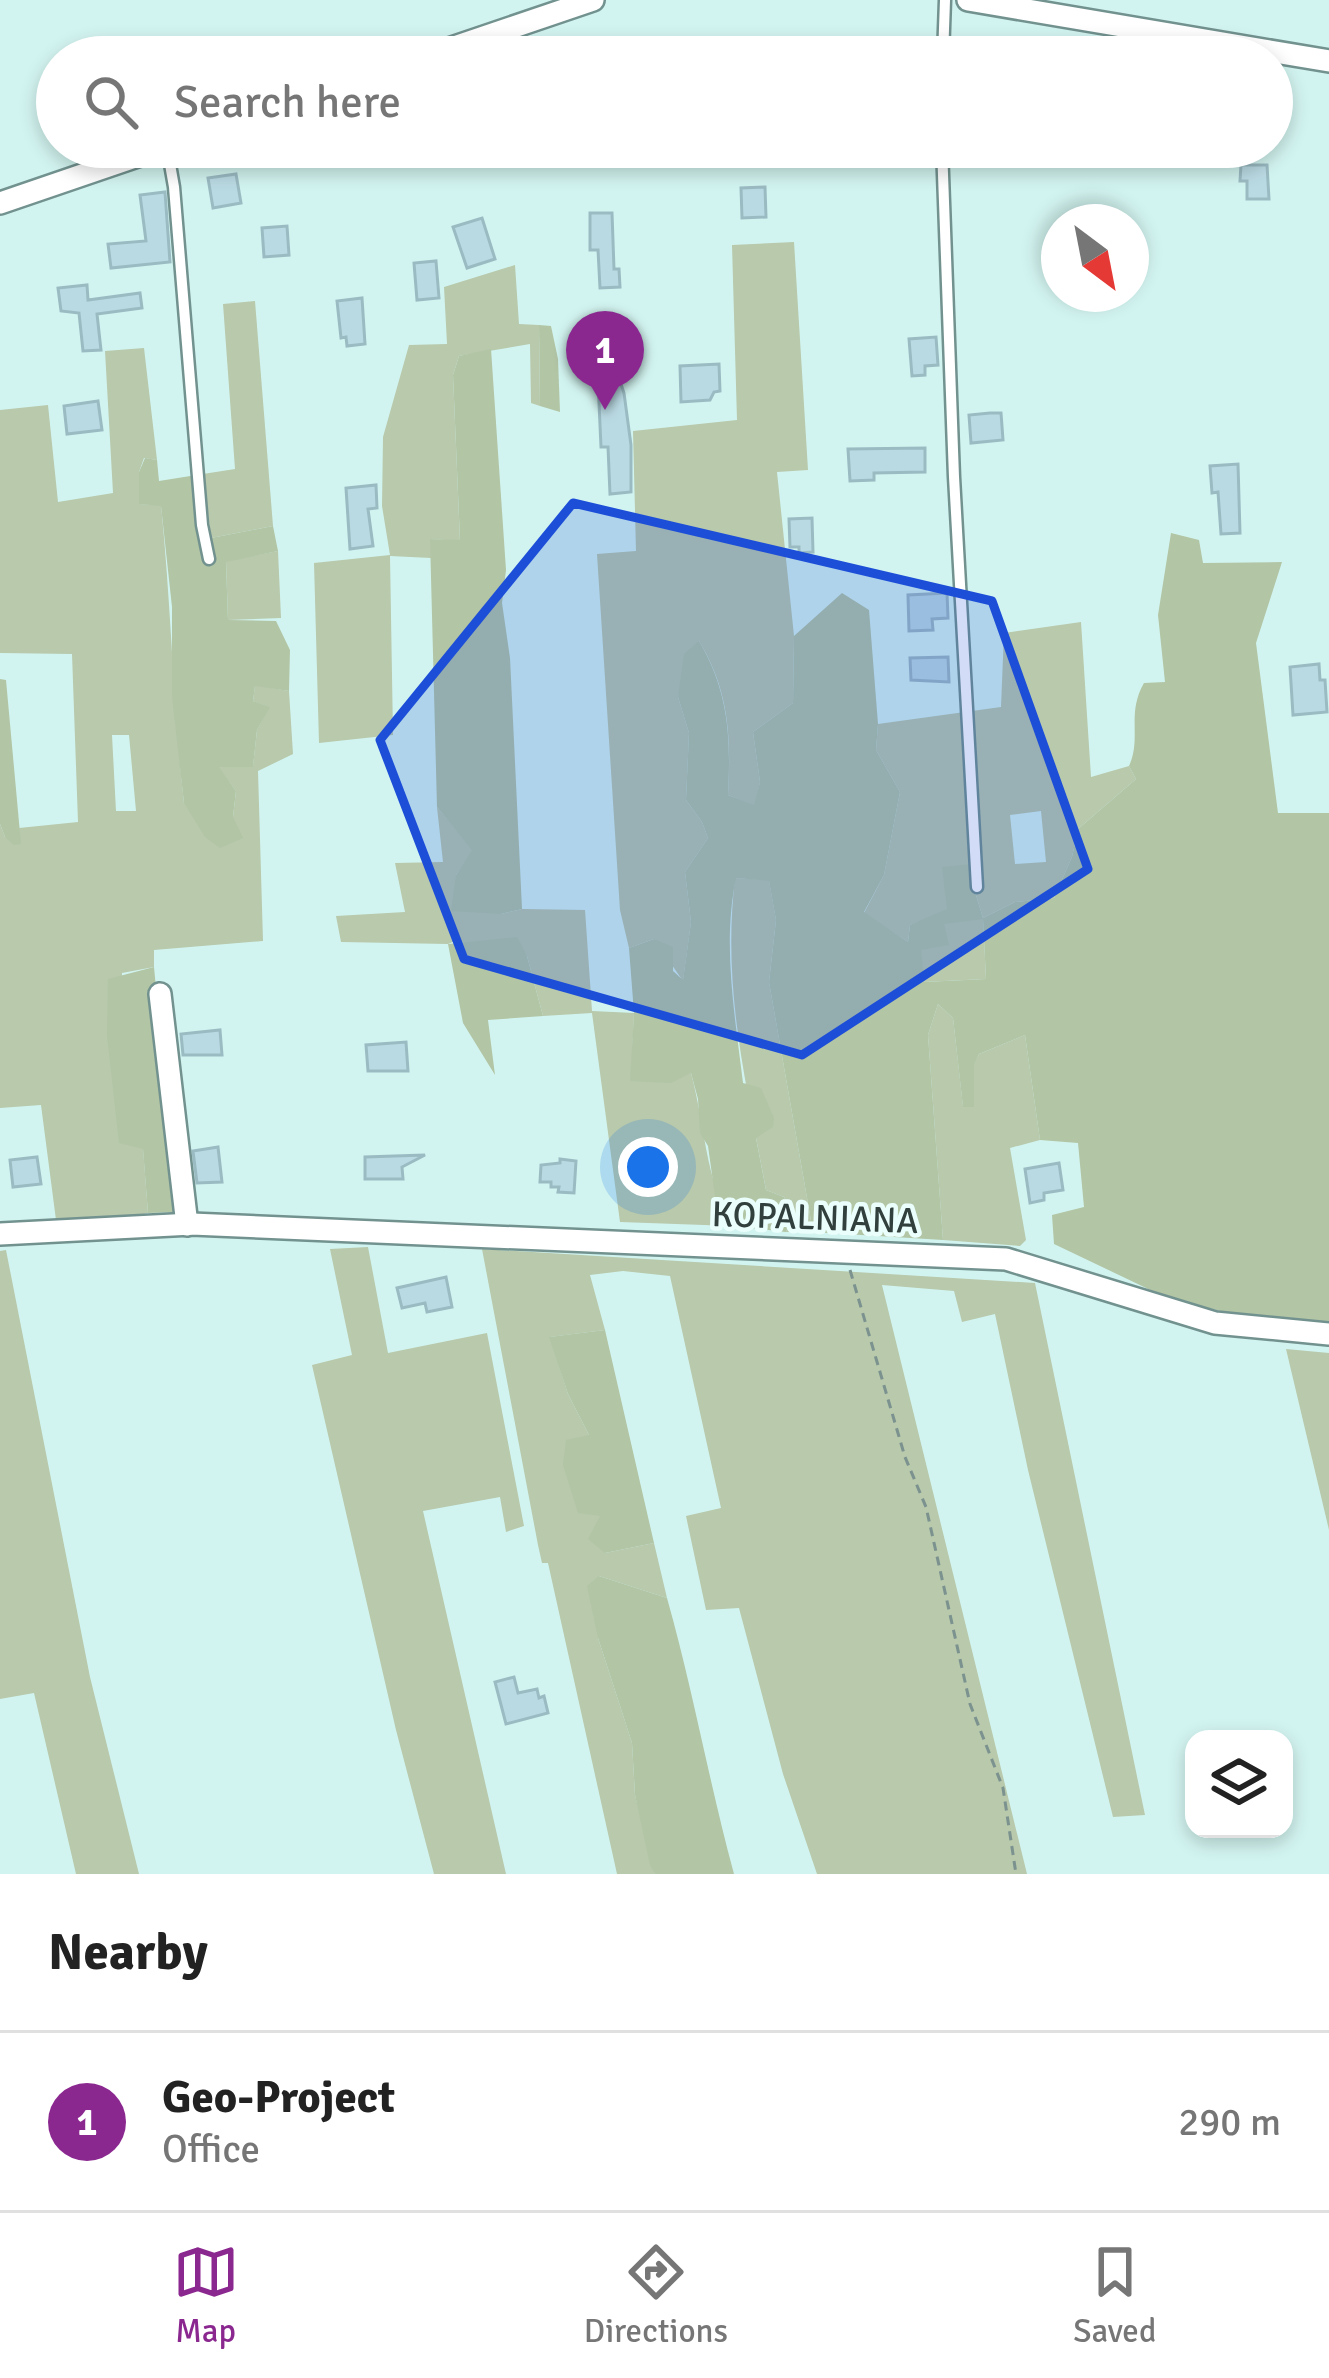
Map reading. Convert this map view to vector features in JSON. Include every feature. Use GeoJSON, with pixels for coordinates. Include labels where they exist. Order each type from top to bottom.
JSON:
{"type":"FeatureCollection","features":[{"type":"Feature","properties":{"kind":"street"},"geometry":{"type":"LineString","coordinates":[[487,36],[593,0]]}},
{"type":"Feature","properties":{"kind":"street"},"geometry":{"type":"LineString","coordinates":[[968,0],[1192,36]]}},
{"type":"Feature","properties":{"kind":"street"},"geometry":{"type":"LineString","coordinates":[[1293,54],[1329,61]]}},
{"type":"Feature","properties":{"kind":"street"},"geometry":{"type":"LineString","coordinates":[[0,203],[104,168]]}},
{"type":"Feature","properties":{"kind":"street"},"geometry":{"type":"LineString","coordinates":[[160,994],[187,1225]]}},
{"type":"Feature","properties":{"kind":"street","name":"KOPALNIANA"},"geometry":{"type":"LineString","coordinates":[[0,1234],[187,1225],[1006,1259],[1215,1323],[1329,1334]]}},
{"type":"Feature","properties":{"kind":"lane"},"geometry":{"type":"LineString","coordinates":[[944,36],[945,0]]}},
{"type":"Feature","properties":{"kind":"lane"},"geometry":{"type":"LineString","coordinates":[[170,168],[202,525],[209,559]]}},
{"type":"Feature","properties":{"kind":"lane"},"geometry":{"type":"LineString","coordinates":[[943,168],[977,887]]}},
{"type":"Feature","properties":{"kind":"path"},"geometry":{"type":"LineString","coordinates":[[844,1252],[905,1457],[926,1507],[970,1704],[1004,1788],[1016,1874]]}},
{"type":"Feature","properties":{"kind":"highlighted area"},"geometry":{"type":"Polygon","coordinates":[[[573,503],[992,601],[1088,869],[802,1055],[464,959],[380,740],[573,503]]]}},
{"type":"Feature","properties":{"kind":"green space"},"geometry":{"type":"Polygon","coordinates":[[[794,242],[808,470],[777,472],[794,636],[793,703],[753,732],[760,782],[755,806],[728,795],[723,697],[699,641],[678,697],[689,733],[686,800],[708,838],[685,872],[691,922],[683,981],[654,939],[629,948],[620,910],[597,554],[636,551],[633,431],[737,420],[732,245],[794,242]]]}},
{"type":"Feature","properties":{"kind":"green space"},"geometry":{"type":"Polygon","coordinates":[[[515,265],[519,324],[539,325],[540,406],[531,403],[530,344],[459,356],[453,375],[460,541],[431,539],[431,558],[390,556],[393,735],[319,743],[314,563],[390,555],[382,506],[383,437],[409,345],[447,344],[444,287],[515,265]]]}},
{"type":"Feature","properties":{"kind":"green space"},"geometry":{"type":"Polygon","coordinates":[[[255,301],[273,526],[211,538],[203,474],[235,469],[223,304],[255,301]]]}},
{"type":"Feature","properties":{"kind":"green space"},"geometry":{"type":"Polygon","coordinates":[[[539,325],[551,326],[560,412],[540,406],[539,325]]]}},
{"type":"Feature","properties":{"kind":"green space"},"geometry":{"type":"Polygon","coordinates":[[[144,348],[157,460],[144,458],[139,504],[161,505],[184,803],[233,817],[236,791],[218,767],[253,766],[257,730],[269,707],[253,701],[255,685],[289,691],[293,754],[258,771],[263,941],[154,950],[154,967],[122,973],[119,1142],[143,1148],[148,1213],[122,1219],[56,1220],[41,1105],[0,1108],[0,824],[5,837],[20,843],[19,828],[78,822],[72,654],[0,653],[0,410],[48,405],[58,502],[113,493],[105,351],[144,348]],[[112,735],[116,811],[136,811],[129,735],[112,735]]]}},
{"type":"Feature","properties":{"kind":"green space"},"geometry":{"type":"Polygon","coordinates":[[[491,349],[522,909],[501,914],[451,911],[456,875],[472,850],[437,807],[430,539],[460,540],[453,375],[459,356],[491,349]]]}},
{"type":"Feature","properties":{"kind":"green space"},"geometry":{"type":"Polygon","coordinates":[[[145,458],[157,460],[159,481],[203,474],[211,538],[273,526],[278,551],[226,562],[228,620],[276,621],[290,650],[289,691],[255,686],[253,701],[270,707],[257,730],[253,767],[219,767],[236,791],[233,817],[243,838],[220,848],[205,837],[184,803],[172,697],[172,607],[161,506],[139,504],[139,472],[145,458]]]}},
{"type":"Feature","properties":{"kind":"green space"},"geometry":{"type":"Polygon","coordinates":[[[1171,533],[1199,540],[1203,563],[1282,562],[1256,643],[1278,813],[1329,813],[1329,1325],[1233,1314],[1165,1297],[1054,1244],[1052,1215],[1084,1207],[1078,1143],[1040,1140],[1025,1035],[979,1054],[974,1065],[974,1107],[963,1107],[953,1018],[938,1004],[928,1035],[943,1240],[813,1232],[769,982],[776,920],[769,881],[736,878],[730,955],[743,1083],[761,1088],[774,1118],[773,1127],[756,1138],[766,1190],[784,1197],[793,1214],[786,1232],[732,1226],[715,1196],[691,1073],[671,1083],[630,1081],[634,1013],[629,948],[654,939],[673,947],[673,971],[683,980],[691,922],[685,872],[708,838],[686,800],[689,733],[678,697],[684,654],[699,641],[709,660],[726,716],[728,795],[754,805],[760,782],[753,732],[793,703],[794,636],[842,593],[869,610],[876,750],[900,792],[884,875],[864,912],[908,942],[910,925],[947,909],[942,867],[973,864],[983,918],[1015,902],[1054,898],[1078,829],[1136,779],[1129,766],[1139,694],[1144,683],[1165,682],[1158,615],[1171,533]],[[983,919],[944,924],[949,945],[921,950],[924,982],[986,979],[983,919]]]}},
{"type":"Feature","properties":{"kind":"green space"},"geometry":{"type":"Polygon","coordinates":[[[278,551],[281,618],[228,620],[226,561],[278,551]]]}},
{"type":"Feature","properties":{"kind":"green space"},"geometry":{"type":"Polygon","coordinates":[[[1081,622],[1091,777],[1129,766],[1136,779],[1078,829],[1054,898],[1015,902],[983,918],[975,892],[936,916],[910,925],[908,942],[864,913],[884,875],[900,792],[876,750],[878,724],[1001,707],[1004,633],[1081,622]],[[1041,811],[1010,815],[1015,864],[1046,862],[1041,811]]]}},
{"type":"Feature","properties":{"kind":"green space"},"geometry":{"type":"Polygon","coordinates":[[[0,679],[6,680],[21,844],[14,845],[0,824],[0,679]]]}},
{"type":"Feature","properties":{"kind":"green space"},"geometry":{"type":"Polygon","coordinates":[[[437,807],[473,850],[456,875],[501,914],[522,909],[585,910],[592,1011],[634,1013],[631,1081],[691,1073],[711,1170],[732,1226],[620,1222],[592,1013],[543,1016],[527,956],[455,941],[341,942],[336,916],[405,912],[395,863],[443,862],[437,807]]]}},
{"type":"Feature","properties":{"kind":"green space"},"geometry":{"type":"Polygon","coordinates":[[[735,878],[769,880],[776,920],[769,982],[813,1232],[786,1232],[793,1213],[784,1197],[766,1190],[734,997],[735,878]]]}},
{"type":"Feature","properties":{"kind":"green space"},"geometry":{"type":"Polygon","coordinates":[[[983,918],[986,979],[923,982],[920,950],[944,923],[983,918]]]}},
{"type":"Feature","properties":{"kind":"green space"},"geometry":{"type":"Polygon","coordinates":[[[517,937],[543,1016],[488,1020],[495,1075],[463,1023],[448,944],[517,937]]]}},
{"type":"Feature","properties":{"kind":"green space"},"geometry":{"type":"Polygon","coordinates":[[[154,967],[177,1212],[148,1213],[143,1149],[119,1143],[107,1035],[108,979],[154,967]]]}},
{"type":"Feature","properties":{"kind":"green space"},"geometry":{"type":"Polygon","coordinates":[[[938,1004],[953,1018],[963,1106],[974,1106],[974,1064],[979,1054],[1025,1035],[1040,1140],[1010,1148],[1026,1240],[1020,1246],[943,1240],[928,1035],[938,1004]]]}},
{"type":"Feature","properties":{"kind":"green space"},"geometry":{"type":"Polygon","coordinates":[[[368,1247],[388,1353],[487,1333],[524,1526],[506,1532],[500,1497],[423,1511],[506,1874],[434,1874],[312,1365],[352,1355],[330,1249],[368,1247]]]}},
{"type":"Feature","properties":{"kind":"green space"},"geometry":{"type":"Polygon","coordinates":[[[482,1249],[1035,1283],[1145,1815],[1113,1817],[995,1314],[962,1322],[954,1291],[882,1285],[1027,1874],[817,1874],[783,1774],[739,1608],[706,1610],[686,1516],[721,1508],[670,1276],[623,1271],[590,1275],[605,1330],[550,1337],[568,1394],[589,1435],[605,1553],[654,1543],[667,1598],[599,1576],[598,1638],[632,1743],[635,1795],[655,1874],[617,1874],[548,1563],[542,1563],[538,1545],[482,1249]]]}},
{"type":"Feature","properties":{"kind":"green space"},"geometry":{"type":"Polygon","coordinates":[[[6,1250],[90,1677],[139,1874],[76,1874],[34,1693],[0,1699],[0,1251],[6,1250]]]}},
{"type":"Feature","properties":{"kind":"green space"},"geometry":{"type":"Polygon","coordinates":[[[605,1330],[654,1543],[605,1553],[588,1539],[600,1516],[578,1513],[563,1465],[566,1440],[589,1435],[568,1394],[549,1337],[605,1330]]]}},
{"type":"Feature","properties":{"kind":"green space"},"geometry":{"type":"Polygon","coordinates":[[[1286,1349],[1329,1353],[1329,1530],[1286,1349]]]}},
{"type":"Feature","properties":{"kind":"green space"},"geometry":{"type":"Polygon","coordinates":[[[599,1576],[667,1598],[734,1874],[655,1874],[650,1865],[635,1795],[632,1743],[598,1638],[587,1586],[599,1576]]]}},
{"type":"Feature","properties":{"kind":"building"},"geometry":{"type":"Polygon","coordinates":[[[1241,168],[1267,168],[1269,199],[1247,199],[1247,181],[1240,181],[1241,168]]]}},
{"type":"Feature","properties":{"kind":"building"},"geometry":{"type":"Polygon","coordinates":[[[236,174],[241,203],[213,208],[208,178],[236,174]]]}},
{"type":"Feature","properties":{"kind":"building"},"geometry":{"type":"Polygon","coordinates":[[[765,187],[766,217],[742,218],[741,188],[765,187]]]}},
{"type":"Feature","properties":{"kind":"building"},"geometry":{"type":"Polygon","coordinates":[[[165,192],[170,262],[111,268],[108,244],[146,241],[140,195],[165,192]]]}},
{"type":"Feature","properties":{"kind":"building"},"geometry":{"type":"Polygon","coordinates":[[[590,213],[612,213],[614,269],[619,269],[620,287],[600,288],[598,250],[590,250],[590,213]]]}},
{"type":"Feature","properties":{"kind":"building"},"geometry":{"type":"Polygon","coordinates":[[[482,218],[495,259],[467,268],[453,227],[482,218]]]}},
{"type":"Feature","properties":{"kind":"building"},"geometry":{"type":"Polygon","coordinates":[[[287,226],[289,255],[264,257],[262,228],[287,226]]]}},
{"type":"Feature","properties":{"kind":"building"},"geometry":{"type":"Polygon","coordinates":[[[436,261],[439,298],[417,300],[414,263],[436,261]]]}},
{"type":"Feature","properties":{"kind":"building"},"geometry":{"type":"Polygon","coordinates":[[[87,285],[88,300],[140,293],[142,308],[97,314],[101,350],[83,351],[79,313],[61,311],[58,288],[87,285]]]}},
{"type":"Feature","properties":{"kind":"building"},"geometry":{"type":"Polygon","coordinates":[[[362,298],[365,344],[347,346],[346,337],[341,338],[337,301],[362,298]]]}},
{"type":"Feature","properties":{"kind":"building"},"geometry":{"type":"Polygon","coordinates":[[[936,337],[938,365],[925,366],[925,375],[912,376],[909,339],[936,337]]]}},
{"type":"Feature","properties":{"kind":"building"},"geometry":{"type":"Polygon","coordinates":[[[719,364],[720,391],[710,400],[681,402],[680,366],[719,364]]]}},
{"type":"Feature","properties":{"kind":"building"},"geometry":{"type":"Polygon","coordinates":[[[598,381],[620,381],[624,393],[631,492],[610,494],[608,447],[601,447],[598,381]]]}},
{"type":"Feature","properties":{"kind":"building"},"geometry":{"type":"Polygon","coordinates":[[[98,401],[102,430],[67,434],[64,406],[98,401]]]}},
{"type":"Feature","properties":{"kind":"building"},"geometry":{"type":"Polygon","coordinates":[[[1001,413],[1003,440],[971,443],[969,415],[1001,413]]]}},
{"type":"Feature","properties":{"kind":"building"},"geometry":{"type":"Polygon","coordinates":[[[925,448],[925,472],[874,473],[874,480],[850,481],[848,449],[925,448]]]}},
{"type":"Feature","properties":{"kind":"building"},"geometry":{"type":"Polygon","coordinates":[[[1238,464],[1240,533],[1221,534],[1218,492],[1212,493],[1210,466],[1238,464]]]}},
{"type":"Feature","properties":{"kind":"building"},"geometry":{"type":"Polygon","coordinates":[[[376,485],[377,508],[368,509],[373,546],[350,549],[346,488],[376,485]]]}},
{"type":"Feature","properties":{"kind":"building"},"geometry":{"type":"Polygon","coordinates":[[[812,518],[813,552],[799,553],[799,547],[790,547],[789,519],[812,518]]]}},
{"type":"Feature","properties":{"kind":"building"},"geometry":{"type":"Polygon","coordinates":[[[947,593],[948,618],[932,619],[933,630],[909,631],[908,595],[947,593]]]}},
{"type":"Feature","properties":{"kind":"building"},"geometry":{"type":"Polygon","coordinates":[[[948,657],[949,682],[911,680],[910,658],[948,657]]]}},
{"type":"Feature","properties":{"kind":"building"},"geometry":{"type":"Polygon","coordinates":[[[1319,664],[1327,712],[1293,715],[1290,667],[1319,664]]]}},
{"type":"Feature","properties":{"kind":"building"},"geometry":{"type":"Polygon","coordinates":[[[220,1030],[222,1055],[183,1055],[181,1034],[220,1030]]]}},
{"type":"Feature","properties":{"kind":"building"},"geometry":{"type":"Polygon","coordinates":[[[406,1042],[408,1071],[368,1071],[366,1045],[406,1042]]]}},
{"type":"Feature","properties":{"kind":"building"},"geometry":{"type":"Polygon","coordinates":[[[218,1147],[222,1182],[197,1183],[193,1151],[218,1147]]]}},
{"type":"Feature","properties":{"kind":"building"},"geometry":{"type":"Polygon","coordinates":[[[425,1155],[402,1167],[403,1179],[365,1179],[365,1157],[425,1155]]]}},
{"type":"Feature","properties":{"kind":"building"},"geometry":{"type":"Polygon","coordinates":[[[37,1157],[41,1184],[13,1187],[10,1160],[37,1157]]]}},
{"type":"Feature","properties":{"kind":"building"},"geometry":{"type":"Polygon","coordinates":[[[560,1159],[576,1161],[574,1193],[558,1192],[559,1187],[551,1187],[551,1182],[540,1182],[541,1165],[560,1163],[560,1159]]]}},
{"type":"Feature","properties":{"kind":"building"},"geometry":{"type":"Polygon","coordinates":[[[1059,1163],[1063,1190],[1044,1193],[1044,1200],[1030,1203],[1025,1169],[1059,1163]]]}},
{"type":"Feature","properties":{"kind":"building"},"geometry":{"type":"Polygon","coordinates":[[[446,1277],[452,1307],[427,1312],[425,1303],[402,1308],[397,1288],[446,1277]]]}},
{"type":"Feature","properties":{"kind":"building"},"geometry":{"type":"Polygon","coordinates":[[[514,1677],[518,1693],[537,1689],[539,1698],[544,1696],[548,1713],[506,1724],[495,1682],[514,1677]]]}},
{"type":"Feature","properties":{"kind":"place","name":"Geo-Project"},"geometry":{"type":"Point","coordinates":[605,410]}}]}
